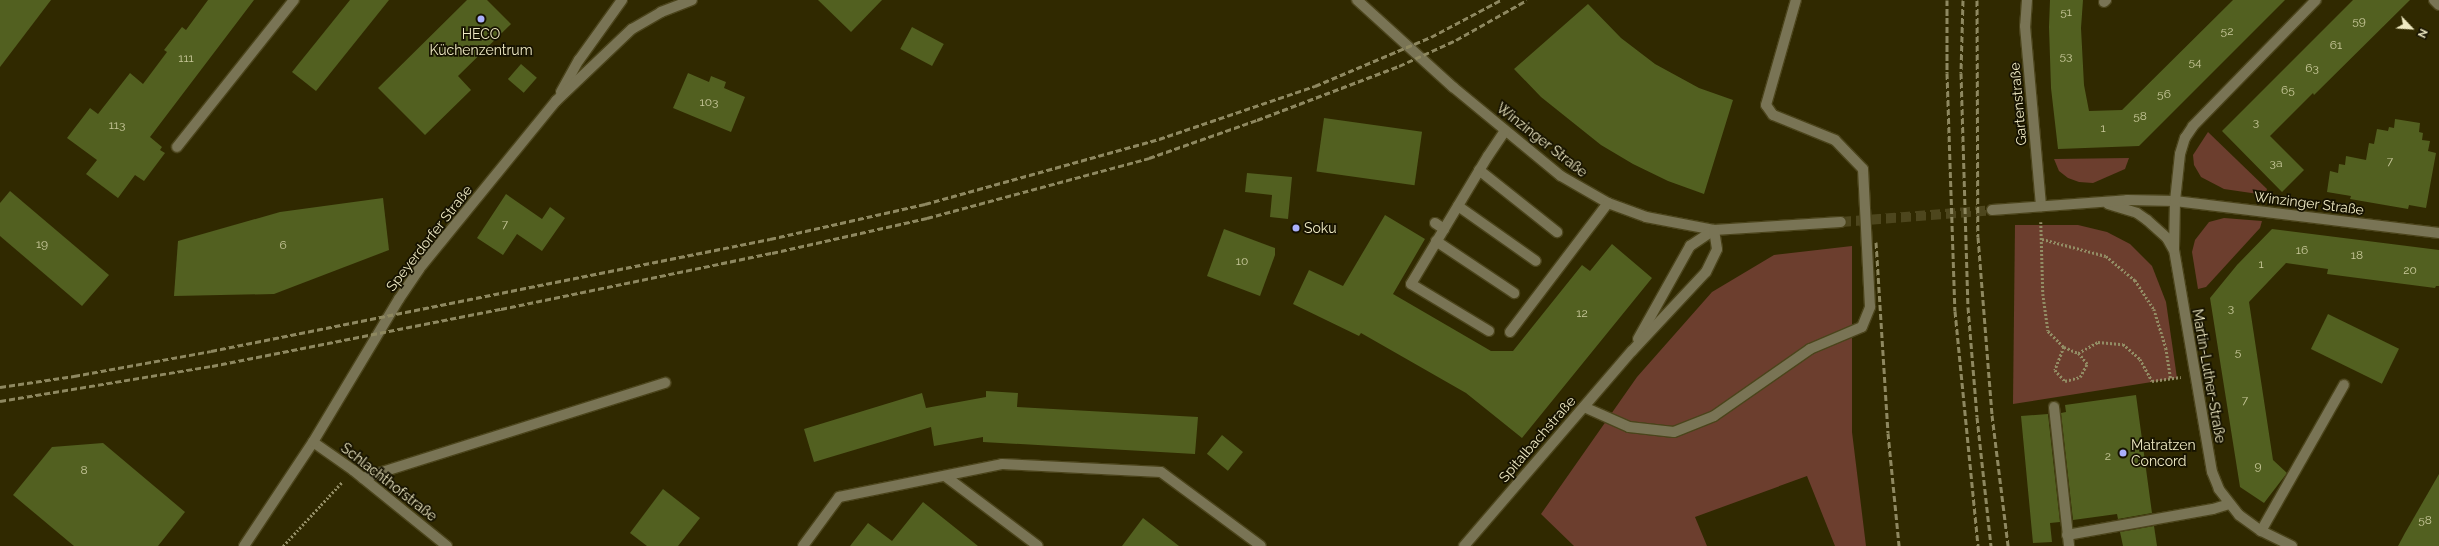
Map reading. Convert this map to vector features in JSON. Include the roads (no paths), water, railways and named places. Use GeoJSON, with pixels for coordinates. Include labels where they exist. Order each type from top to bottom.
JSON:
{"type":"FeatureCollection","features":[{"type":"Feature","properties":{"kind":"street"},"geometry":{"type":"LineString","coordinates":[[177,147],[294,0]]}},
{"type":"Feature","properties":{"kind":"street"},"geometry":{"type":"LineString","coordinates":[[556,101],[579,60],[622,0]]}},
{"type":"Feature","properties":{"kind":"street","name":"Speyerdorfer Straße"},"geometry":{"type":"LineString","coordinates":[[244,546],[313,442],[399,299],[419,269],[556,101],[632,29],[661,12],[692,0]]}},
{"type":"Feature","properties":{"kind":"street","name":"Winzinger Straße"},"geometry":{"type":"LineString","coordinates":[[1357,0],[1506,131],[1561,176],[1608,203],[1646,217],[1674,224],[1714,230],[1842,222]]}},
{"type":"Feature","properties":{"kind":"street"},"geometry":{"type":"LineString","coordinates":[[1584,407],[1629,427],[1674,432],[1714,416],[1810,348],[1862,327],[1870,307],[1863,169],[1835,140],[1773,115],[1766,105],[1796,0]]}},
{"type":"Feature","properties":{"kind":"street","name":"Gartenstraße"},"geometry":{"type":"LineString","coordinates":[[2027,0],[2025,26],[2041,206]]}},
{"type":"Feature","properties":{"kind":"street","name":"Martin-Luther-Straße"},"geometry":{"type":"LineString","coordinates":[[2292,546],[2261,531],[2239,515],[2229,504],[2219,489],[2212,472],[2174,249],[2175,201],[2180,154],[2185,138],[2193,126],[2316,0]]}},
{"type":"Feature","properties":{"kind":"street"},"geometry":{"type":"LineString","coordinates":[[2434,0],[2439,4]]}},
{"type":"Feature","properties":{"kind":"street"},"geometry":{"type":"LineString","coordinates":[[1489,331],[1411,284],[1479,170],[1506,131]]}},
{"type":"Feature","properties":{"kind":"street"},"geometry":{"type":"LineString","coordinates":[[1479,170],[1557,232]]}},
{"type":"Feature","properties":{"kind":"street"},"geometry":{"type":"LineString","coordinates":[[1992,210],[2097,201],[2175,201]]}},
{"type":"Feature","properties":{"kind":"street","name":"Martin-Luther-Straße"},"geometry":{"type":"LineString","coordinates":[[2097,201],[2119,206],[2147,220],[2167,238],[2174,249]]}},
{"type":"Feature","properties":{"kind":"street","name":"Winzinger Straße"},"geometry":{"type":"LineString","coordinates":[[2175,201],[2439,233]]}},
{"type":"Feature","properties":{"kind":"street"},"geometry":{"type":"LineString","coordinates":[[1510,332],[1608,203]]}},
{"type":"Feature","properties":{"kind":"street"},"geometry":{"type":"LineString","coordinates":[[1458,206],[1536,261]]}},
{"type":"Feature","properties":{"kind":"street"},"geometry":{"type":"LineString","coordinates":[[1435,223],[1444,229]]}},
{"type":"Feature","properties":{"kind":"street","name":"Spitalbachstraße"},"geometry":{"type":"LineString","coordinates":[[1464,546],[1632,351],[1706,272],[1717,249],[1714,230],[1690,246],[1632,351]]}},
{"type":"Feature","properties":{"kind":"street"},"geometry":{"type":"LineString","coordinates":[[1436,241],[1514,293]]}},
{"type":"Feature","properties":{"kind":"street"},"geometry":{"type":"LineString","coordinates":[[363,478],[665,383]]}},
{"type":"Feature","properties":{"kind":"street"},"geometry":{"type":"LineString","coordinates":[[2261,531],[2344,385]]}},
{"type":"Feature","properties":{"kind":"street"},"geometry":{"type":"LineString","coordinates":[[2054,407],[2069,546]]}},
{"type":"Feature","properties":{"kind":"street","name":"Schlachthofstraße"},"geometry":{"type":"LineString","coordinates":[[313,442],[353,470],[447,546]]}},
{"type":"Feature","properties":{"kind":"street"},"geometry":{"type":"LineString","coordinates":[[803,546],[839,497],[1002,464],[1161,472],[1261,546]]}},
{"type":"Feature","properties":{"kind":"street"},"geometry":{"type":"LineString","coordinates":[[945,476],[1038,546]]}},
{"type":"Feature","properties":{"kind":"street"},"geometry":{"type":"LineString","coordinates":[[2067,535],[2213,509],[2229,504]]}},
{"type":"Feature","properties":{"kind":"tunnel"},"geometry":{"type":"LineString","coordinates":[[1841,222],[1992,210]]}},
{"type":"Feature","properties":{"kind":"railway"},"geometry":{"type":"LineString","coordinates":[[0,387],[74,376],[211,351],[770,239],[925,204],[1159,139],[1315,86],[1431,37],[1501,0]]}},
{"type":"Feature","properties":{"kind":"railway"},"geometry":{"type":"LineString","coordinates":[[0,401],[212,366],[501,309],[772,253],[927,218],[1149,158],[1257,120],[1399,66],[1456,40],[1527,0]]}},
{"type":"Feature","properties":{"kind":"railway"},"geometry":{"type":"LineString","coordinates":[[1947,0],[1947,73],[1955,311],[1978,546]]}},
{"type":"Feature","properties":{"kind":"railway"},"geometry":{"type":"LineString","coordinates":[[1963,0],[1961,73],[1968,307],[1977,417],[1991,546]]}},
{"type":"Feature","properties":{"kind":"railway"},"geometry":{"type":"LineString","coordinates":[[1977,0],[1978,237],[1992,415],[2008,546]]}},
{"type":"Feature","properties":{"kind":"railway"},"geometry":{"type":"LineString","coordinates":[[1876,242],[1888,433],[1899,546]]}},
{"type":"Feature","properties":{"kind":"place","name":"HECO Küchenzentrum"},"geometry":{"type":"Point","coordinates":[481,19]}},
{"type":"Feature","properties":{"kind":"place","name":"Soku"},"geometry":{"type":"Point","coordinates":[1296,228]}},
{"type":"Feature","properties":{"kind":"place","name":"Matratzen Concord"},"geometry":{"type":"Point","coordinates":[2123,453]}}]}
